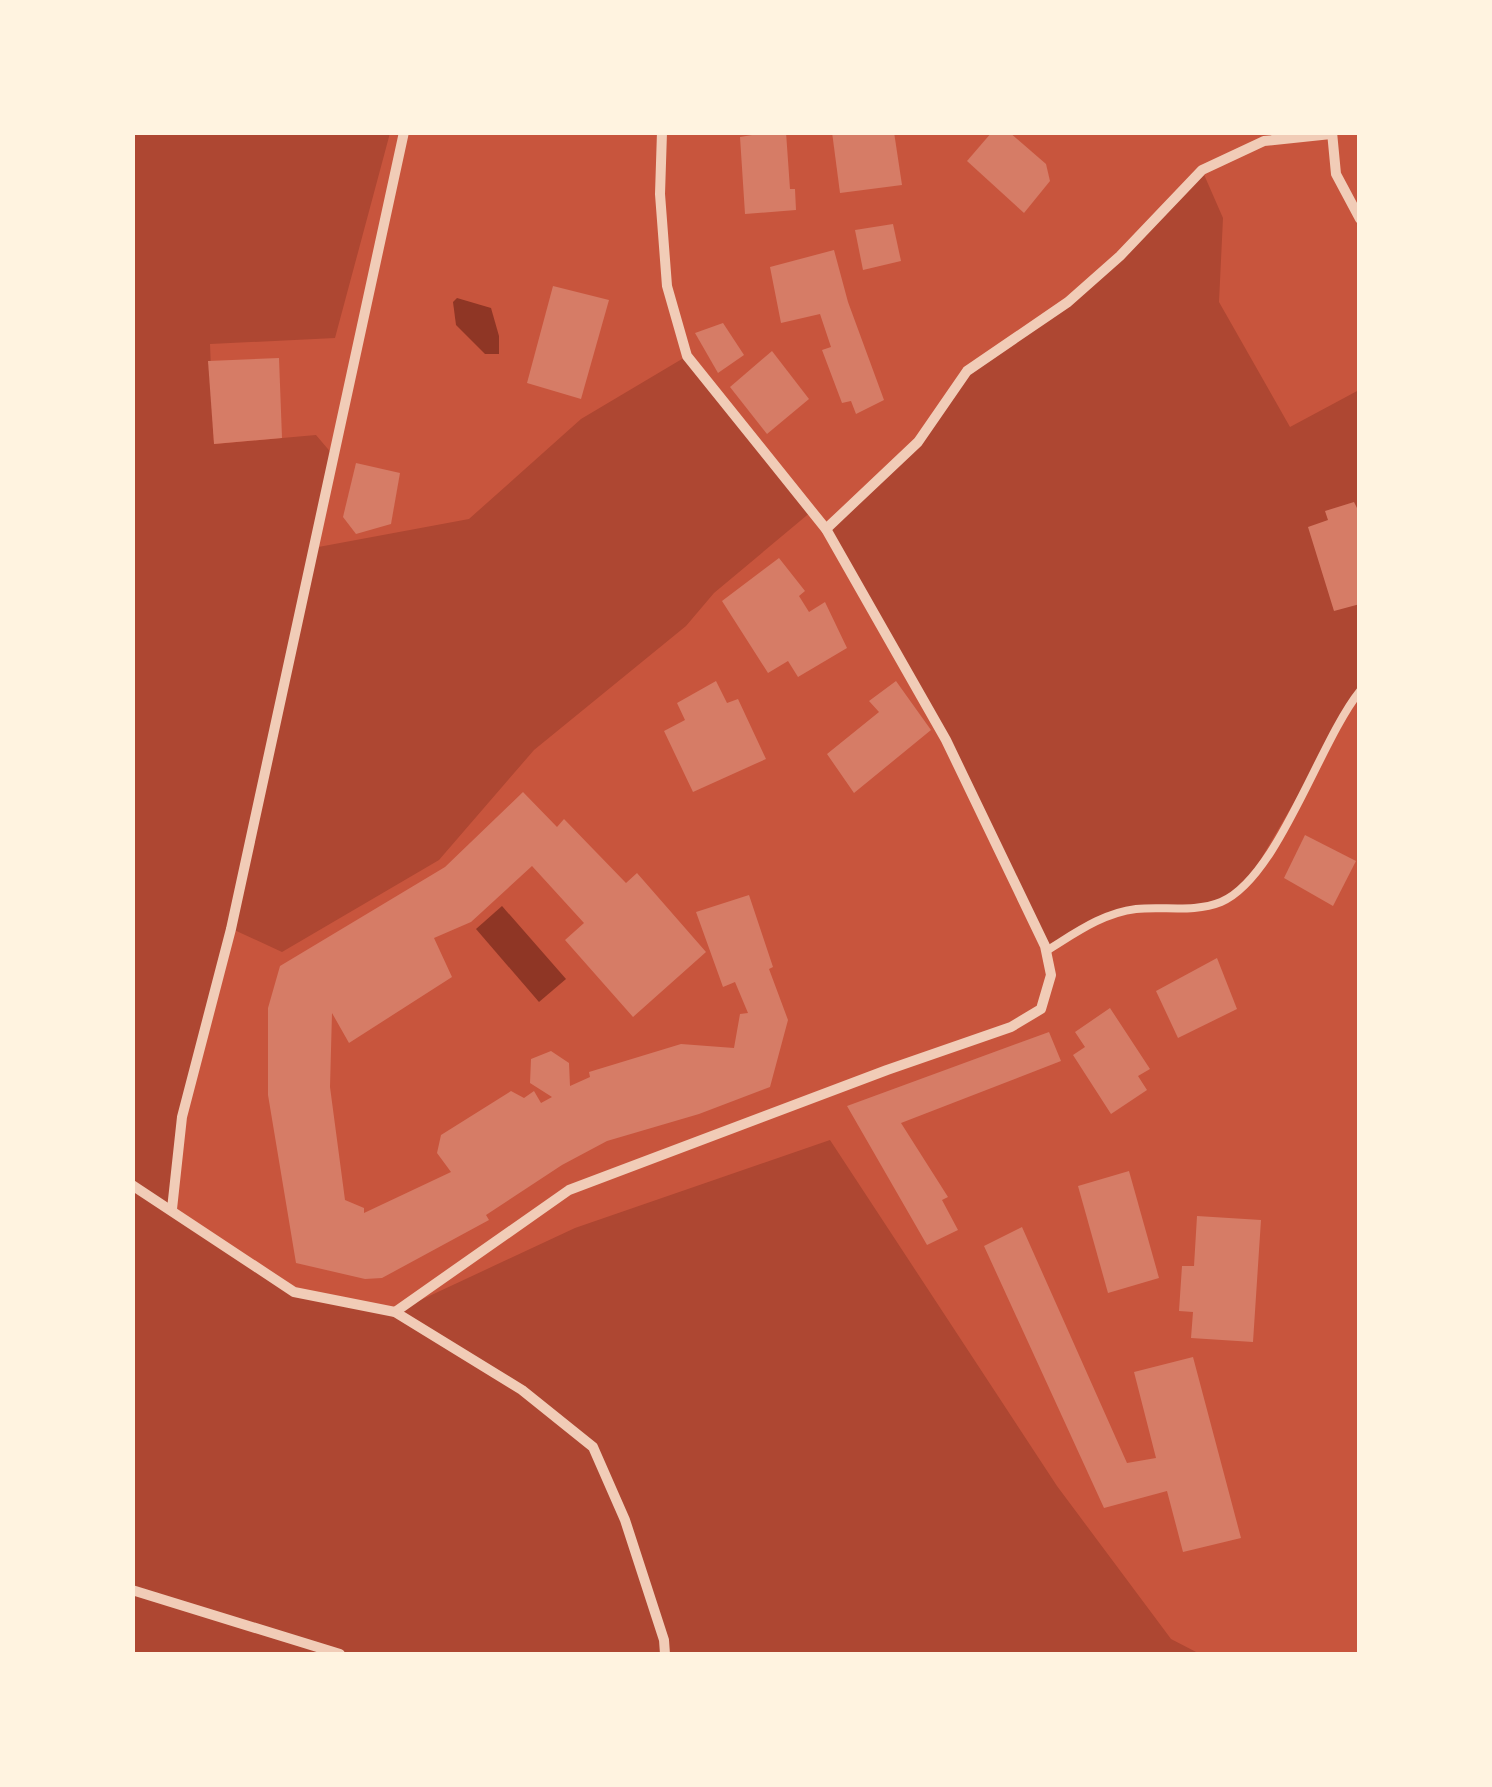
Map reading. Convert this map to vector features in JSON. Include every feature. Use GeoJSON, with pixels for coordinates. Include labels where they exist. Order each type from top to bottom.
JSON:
{"type":"FeatureCollection","features":[{"type":"Feature","properties":{"kind":"street"},"geometry":{"type":"LineString","coordinates":[[172,1209],[182,1117],[231,929],[404,132]]}},
{"type":"Feature","properties":{"kind":"street"},"geometry":{"type":"LineString","coordinates":[[396,1312],[569,1190],[1011,1026],[1041,1009],[1051,976],[1046,951],[946,740],[826,529],[688,356],[667,286],[660,194],[662,132]]}},
{"type":"Feature","properties":{"kind":"street"},"geometry":{"type":"LineString","coordinates":[[826,529],[918,442],[967,371],[1068,302],[1120,256],[1202,170],[1264,141],[1331,133],[1336,174],[1360,220]]}},
{"type":"Feature","properties":{"kind":"street"},"geometry":{"type":"LineString","coordinates":[[132,1185],[294,1292],[396,1312],[522,1390],[593,1447],[626,1520],[665,1654]]}},
{"type":"Feature","properties":{"kind":"street"},"geometry":{"type":"LineString","coordinates":[[132,1590],[340,1654]]}},
{"type":"Feature","properties":{"kind":"lane"},"geometry":{"type":"LineString","coordinates":[[1046,951],[1098,919],[1136,909],[1173,910],[1219,903],[1244,888],[1296,805],[1340,716],[1360,691]]}},
{"type":"Feature","properties":{"kind":"shaded area"},"geometry":{"type":"Polygon","coordinates":[[[132,133],[390,133],[335,338],[210,344],[214,444],[316,435],[333,455],[313,548],[469,519],[581,419],[687,356],[812,511],[714,593],[686,626],[534,750],[439,860],[282,952],[232,929],[182,1117],[172,1209],[294,1292],[395,1312],[575,1228],[830,1140],[1057,1486],[1171,1639],[1200,1654],[133,1654],[132,133]]]}},
{"type":"Feature","properties":{"kind":"shaded area"},"geometry":{"type":"Polygon","coordinates":[[[1202,170],[1223,218],[1219,302],[1290,427],[1359,390],[1359,691],[1244,888],[1219,903],[1136,909],[1098,919],[1046,951],[946,741],[826,529],[918,442],[967,371],[1068,302],[1202,170]]]}},
{"type":"Feature","properties":{"kind":"shaded area"},"geometry":{"type":"Polygon","coordinates":[[[457,298],[491,308],[499,336],[499,354],[485,354],[456,325],[453,302],[457,298]]]}},
{"type":"Feature","properties":{"kind":"shaded area"},"geometry":{"type":"Polygon","coordinates":[[[502,906],[566,979],[539,1002],[476,929],[502,906]]]}},
{"type":"Feature","properties":{"kind":"building"},"geometry":{"type":"Polygon","coordinates":[[[786,132],[790,189],[795,189],[796,210],[745,214],[740,137],[786,132]]]}},
{"type":"Feature","properties":{"kind":"building"},"geometry":{"type":"Polygon","coordinates":[[[832,132],[894,132],[902,185],[840,193],[832,132]]]}},
{"type":"Feature","properties":{"kind":"building"},"geometry":{"type":"Polygon","coordinates":[[[992,132],[1009,132],[1046,164],[1050,181],[1024,213],[967,161],[992,132]]]}},
{"type":"Feature","properties":{"kind":"building"},"geometry":{"type":"Polygon","coordinates":[[[893,224],[901,261],[863,270],[855,230],[893,224]]]}},
{"type":"Feature","properties":{"kind":"building"},"geometry":{"type":"Polygon","coordinates":[[[834,250],[848,302],[884,400],[856,414],[851,401],[842,403],[822,350],[831,347],[820,314],[781,323],[770,267],[834,250]]]}},
{"type":"Feature","properties":{"kind":"building"},"geometry":{"type":"Polygon","coordinates":[[[553,286],[609,300],[581,399],[527,383],[553,286]]]}},
{"type":"Feature","properties":{"kind":"building"},"geometry":{"type":"Polygon","coordinates":[[[723,323],[744,355],[718,373],[695,333],[723,323]]]}},
{"type":"Feature","properties":{"kind":"building"},"geometry":{"type":"Polygon","coordinates":[[[772,351],[809,399],[767,434],[730,387],[772,351]]]}},
{"type":"Feature","properties":{"kind":"building"},"geometry":{"type":"Polygon","coordinates":[[[279,358],[282,438],[214,444],[208,361],[279,358]]]}},
{"type":"Feature","properties":{"kind":"building"},"geometry":{"type":"Polygon","coordinates":[[[356,463],[400,473],[391,524],[356,534],[343,517],[356,463]]]}},
{"type":"Feature","properties":{"kind":"building"},"geometry":{"type":"Polygon","coordinates":[[[1354,502],[1360,514],[1360,604],[1334,611],[1308,527],[1328,520],[1325,511],[1354,502]]]}},
{"type":"Feature","properties":{"kind":"building"},"geometry":{"type":"Polygon","coordinates":[[[779,558],[805,591],[799,596],[809,612],[825,602],[847,648],[798,677],[788,661],[768,673],[722,601],[779,558]]]}},
{"type":"Feature","properties":{"kind":"building"},"geometry":{"type":"Polygon","coordinates":[[[716,681],[727,703],[738,699],[766,759],[693,792],[664,731],[685,720],[677,703],[716,681]]]}},
{"type":"Feature","properties":{"kind":"building"},"geometry":{"type":"Polygon","coordinates":[[[896,681],[931,730],[854,793],[827,754],[879,712],[869,701],[896,681]]]}},
{"type":"Feature","properties":{"kind":"building"},"geometry":{"type":"Polygon","coordinates":[[[523,792],[557,827],[564,819],[626,883],[637,873],[706,952],[633,1017],[565,940],[584,923],[532,866],[471,922],[434,938],[452,977],[349,1043],[332,1013],[330,1087],[345,1200],[364,1208],[364,1213],[451,1172],[437,1153],[441,1135],[511,1091],[524,1098],[534,1091],[541,1103],[552,1097],[530,1083],[531,1059],[551,1051],[569,1063],[570,1086],[590,1077],[589,1072],[681,1044],[734,1048],[740,1014],[748,1013],[735,982],[723,987],[696,912],[749,895],[788,1020],[770,1087],[699,1114],[607,1141],[562,1165],[486,1215],[489,1220],[382,1278],[365,1279],[296,1263],[268,1095],[268,1008],[280,966],[445,867],[523,792]]]}},
{"type":"Feature","properties":{"kind":"building"},"geometry":{"type":"Polygon","coordinates":[[[1305,835],[1356,861],[1333,906],[1284,878],[1305,835]]]}},
{"type":"Feature","properties":{"kind":"building"},"geometry":{"type":"Polygon","coordinates":[[[1217,958],[1237,1009],[1178,1038],[1156,991],[1217,958]]]}},
{"type":"Feature","properties":{"kind":"building"},"geometry":{"type":"Polygon","coordinates":[[[1110,1008],[1150,1069],[1138,1076],[1147,1090],[1111,1114],[1073,1055],[1085,1047],[1075,1032],[1110,1008]]]}},
{"type":"Feature","properties":{"kind":"building"},"geometry":{"type":"Polygon","coordinates":[[[1049,1032],[1061,1061],[901,1123],[948,1197],[942,1200],[958,1230],[927,1245],[847,1106],[1049,1032]]]}},
{"type":"Feature","properties":{"kind":"building"},"geometry":{"type":"Polygon","coordinates":[[[1129,1171],[1159,1278],[1108,1293],[1078,1186],[1129,1171]]]}},
{"type":"Feature","properties":{"kind":"building"},"geometry":{"type":"Polygon","coordinates":[[[1197,1216],[1261,1220],[1253,1342],[1191,1338],[1193,1312],[1179,1311],[1182,1266],[1194,1266],[1197,1216]]]}},
{"type":"Feature","properties":{"kind":"building"},"geometry":{"type":"Polygon","coordinates":[[[1022,1227],[1127,1463],[1156,1458],[1134,1372],[1193,1357],[1241,1538],[1183,1552],[1167,1491],[1104,1508],[984,1246],[1022,1227]]]}}]}
